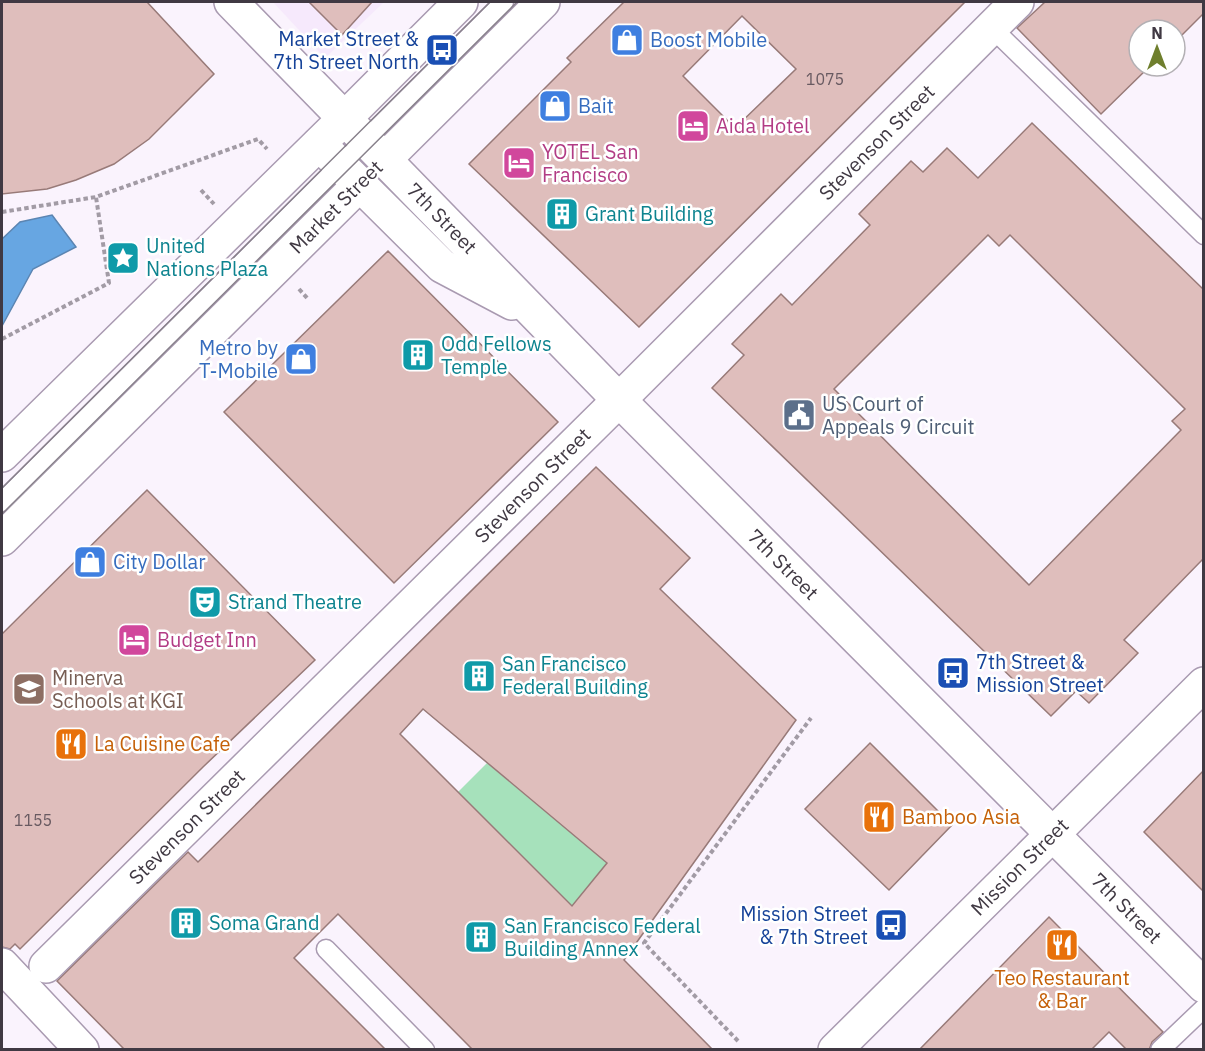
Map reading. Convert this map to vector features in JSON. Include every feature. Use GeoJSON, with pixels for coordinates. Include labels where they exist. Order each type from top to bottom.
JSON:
{"type":"FeatureCollection","features":[{"type":"Feature","properties":{"kind":"main road","name":"7th Street"},"geometry":{"type":"LineString","coordinates":[[231,2],[417,190],[619,400],[1203,986]]}},
{"type":"Feature","properties":{"kind":"main road","name":"Market Street"},"geometry":{"type":"LineString","coordinates":[[2,539],[61,478],[340,164],[365,140],[461,2]]}},
{"type":"Feature","properties":{"kind":"main road","name":"Market Street"},"geometry":{"type":"LineString","coordinates":[[2,455],[365,140],[543,2]]}},
{"type":"Feature","properties":{"kind":"main road","name":"Stevenson Street"},"geometry":{"type":"LineString","coordinates":[[46,966],[619,400],[1017,2]]}},
{"type":"Feature","properties":{"kind":"main road"},"geometry":{"type":"LineString","coordinates":[[340,164],[442,266],[540,318]]}},
{"type":"Feature","properties":{"kind":"main road","name":"Mission Street"},"geometry":{"type":"LineString","coordinates":[[835,1050],[1203,684]]}},
{"type":"Feature","properties":{"kind":"main road"},"geometry":{"type":"LineString","coordinates":[[2,965],[82,1050]]}},
{"type":"Feature","properties":{"kind":"lane","name":"Market Street"},"geometry":{"type":"LineString","coordinates":[[365,140],[504,2]]}},
{"type":"Feature","properties":{"kind":"lane"},"geometry":{"type":"LineString","coordinates":[[992,27],[1203,235]]}},
{"type":"Feature","properties":{"kind":"lane","name":"Market Street"},"geometry":{"type":"LineString","coordinates":[[2,502],[340,164]]}},
{"type":"Feature","properties":{"kind":"lane"},"geometry":{"type":"LineString","coordinates":[[326,949],[425,1050]]}},
{"type":"Feature","properties":{"kind":"lane"},"geometry":{"type":"LineString","coordinates":[[1160,1050],[1203,1008]]}},
{"type":"Feature","properties":{"kind":"path"},"geometry":{"type":"LineString","coordinates":[[2,212],[96,197],[258,139]]}},
{"type":"Feature","properties":{"kind":"path"},"geometry":{"type":"LineString","coordinates":[[2,339],[109,283],[96,197]]}},
{"type":"Feature","properties":{"kind":"path"},"geometry":{"type":"LineString","coordinates":[[738,1041],[644,943],[811,718]]}},
{"type":"Feature","properties":{"kind":"shaded area"},"geometry":{"type":"Polygon","coordinates":[[[273,2],[384,2],[325,58],[273,2]]]}},
{"type":"Feature","properties":{"kind":"green space"},"geometry":{"type":"Polygon","coordinates":[[[487,763],[607,863],[572,906],[458,792],[487,763]]]}},
{"type":"Feature","properties":{"kind":"water"},"geometry":{"type":"Polygon","coordinates":[[[52,215],[76,247],[33,269],[2,326],[2,239],[20,222],[52,215]]]}},
{"type":"Feature","properties":{"kind":"building"},"geometry":{"type":"Polygon","coordinates":[[[2,2],[147,2],[214,74],[149,139],[114,164],[47,189],[2,194],[2,2]]]}},
{"type":"Feature","properties":{"kind":"building"},"geometry":{"type":"Polygon","coordinates":[[[309,2],[372,2],[342,35],[309,2]]]}},
{"type":"Feature","properties":{"kind":"building"},"geometry":{"type":"Polygon","coordinates":[[[624,2],[965,2],[639,327],[469,164],[571,62],[567,58],[624,2]],[[742,16],[683,76],[735,128],[796,69],[742,16]]]}},
{"type":"Feature","properties":{"kind":"building"},"geometry":{"type":"Polygon","coordinates":[[[1045,2],[1203,2],[1203,14],[1187,30],[1187,18],[1127,18],[1127,78],[1138,78],[1101,114],[1017,28],[1045,2]]]}},
{"type":"Feature","properties":{"kind":"building","name":"US Court of Appeals 9 Circuit"},"geometry":{"type":"Polygon","coordinates":[[[1032,123],[1203,289],[1203,559],[1124,640],[1138,653],[1089,703],[1076,691],[1051,716],[712,388],[744,355],[732,344],[781,294],[792,305],[870,225],[859,214],[911,161],[923,172],[947,148],[978,178],[1032,123]],[[988,235],[834,389],[1029,585],[1181,430],[1172,421],[1185,409],[1010,235],[999,246],[988,235]]]}},
{"type":"Feature","properties":{"kind":"building"},"geometry":{"type":"Polygon","coordinates":[[[388,251],[558,422],[394,583],[224,412],[388,251]]]}},
{"type":"Feature","properties":{"kind":"building"},"geometry":{"type":"Polygon","coordinates":[[[596,467],[690,558],[660,589],[796,720],[624,960],[713,1050],[473,1050],[338,914],[294,958],[386,1050],[125,1050],[57,981],[188,852],[198,862],[596,467]],[[423,709],[400,734],[572,906],[607,863],[423,709]]]}},
{"type":"Feature","properties":{"kind":"building"},"geometry":{"type":"Polygon","coordinates":[[[147,490],[315,660],[203,767],[20,949],[15,944],[10,949],[2,947],[2,634],[147,490]]]}},
{"type":"Feature","properties":{"kind":"building","name":"Bamboo Asia"},"geometry":{"type":"Polygon","coordinates":[[[870,743],[952,825],[889,890],[805,809],[870,743]]]}},
{"type":"Feature","properties":{"kind":"building"},"geometry":{"type":"Polygon","coordinates":[[[1203,771],[1203,891],[1144,832],[1203,771]]]}},
{"type":"Feature","properties":{"kind":"building"},"geometry":{"type":"Polygon","coordinates":[[[1049,917],[1163,1032],[1152,1042],[1149,1050],[1127,1050],[1109,1032],[1091,1050],[919,1050],[1049,917]]]}},
{"type":"Feature","properties":{"kind":"tram line"},"geometry":{"type":"LineString","coordinates":[[2,488],[490,2]]}},
{"type":"Feature","properties":{"kind":"tram line"},"geometry":{"type":"LineString","coordinates":[[2,514],[517,2]]}},
{"type":"Feature","properties":{"kind":"place","name":"Boost Mobile"},"geometry":{"type":"Point","coordinates":[627,40]}},
{"type":"Feature","properties":{"kind":"place","name":"Market Street & 7th Street North"},"geometry":{"type":"Point","coordinates":[442,50]}},
{"type":"Feature","properties":{"kind":"place","name":"Bait"},"geometry":{"type":"Point","coordinates":[555,106]}},
{"type":"Feature","properties":{"kind":"place","name":"Aida Hotel"},"geometry":{"type":"Point","coordinates":[693,126]}},
{"type":"Feature","properties":{"kind":"place","name":"YOTEL San Francisco"},"geometry":{"type":"Point","coordinates":[519,163]}},
{"type":"Feature","properties":{"kind":"place","name":"Grant Building"},"geometry":{"type":"Point","coordinates":[562,214]}},
{"type":"Feature","properties":{"kind":"place","name":"United Nations Plaza"},"geometry":{"type":"Point","coordinates":[123,258]}},
{"type":"Feature","properties":{"kind":"place","name":"Odd Fellows Temple"},"geometry":{"type":"Point","coordinates":[418,355]}},
{"type":"Feature","properties":{"kind":"place","name":"Metro by T-Mobile"},"geometry":{"type":"Point","coordinates":[301,359]}},
{"type":"Feature","properties":{"kind":"place","name":"US Court of Appeals 9 Circuit"},"geometry":{"type":"Point","coordinates":[799,415]}},
{"type":"Feature","properties":{"kind":"place","name":"City Dollar"},"geometry":{"type":"Point","coordinates":[90,562]}},
{"type":"Feature","properties":{"kind":"place","name":"Strand Theatre"},"geometry":{"type":"Point","coordinates":[205,602]}},
{"type":"Feature","properties":{"kind":"place","name":"Budget Inn"},"geometry":{"type":"Point","coordinates":[134,640]}},
{"type":"Feature","properties":{"kind":"place","name":"7th Street & Mission Street"},"geometry":{"type":"Point","coordinates":[953,673]}},
{"type":"Feature","properties":{"kind":"place","name":"San Francisco Federal Building"},"geometry":{"type":"Point","coordinates":[479,676]}},
{"type":"Feature","properties":{"kind":"place","name":"Minerva Schools at KGI"},"geometry":{"type":"Point","coordinates":[29,689]}},
{"type":"Feature","properties":{"kind":"place","name":"La Cuisine Cafe"},"geometry":{"type":"Point","coordinates":[71,744]}},
{"type":"Feature","properties":{"kind":"place","name":"Bamboo Asia"},"geometry":{"type":"Point","coordinates":[879,817]}},
{"type":"Feature","properties":{"kind":"place","name":"Soma Grand"},"geometry":{"type":"Point","coordinates":[186,923]}},
{"type":"Feature","properties":{"kind":"place","name":"Mission Street & 7th Street"},"geometry":{"type":"Point","coordinates":[891,925]}},
{"type":"Feature","properties":{"kind":"place","name":"San Francisco Federal Building Annex"},"geometry":{"type":"Point","coordinates":[481,937]}},
{"type":"Feature","properties":{"kind":"place","name":"Teo Restaurant & Bar"},"geometry":{"type":"Point","coordinates":[1062,945]}}]}
